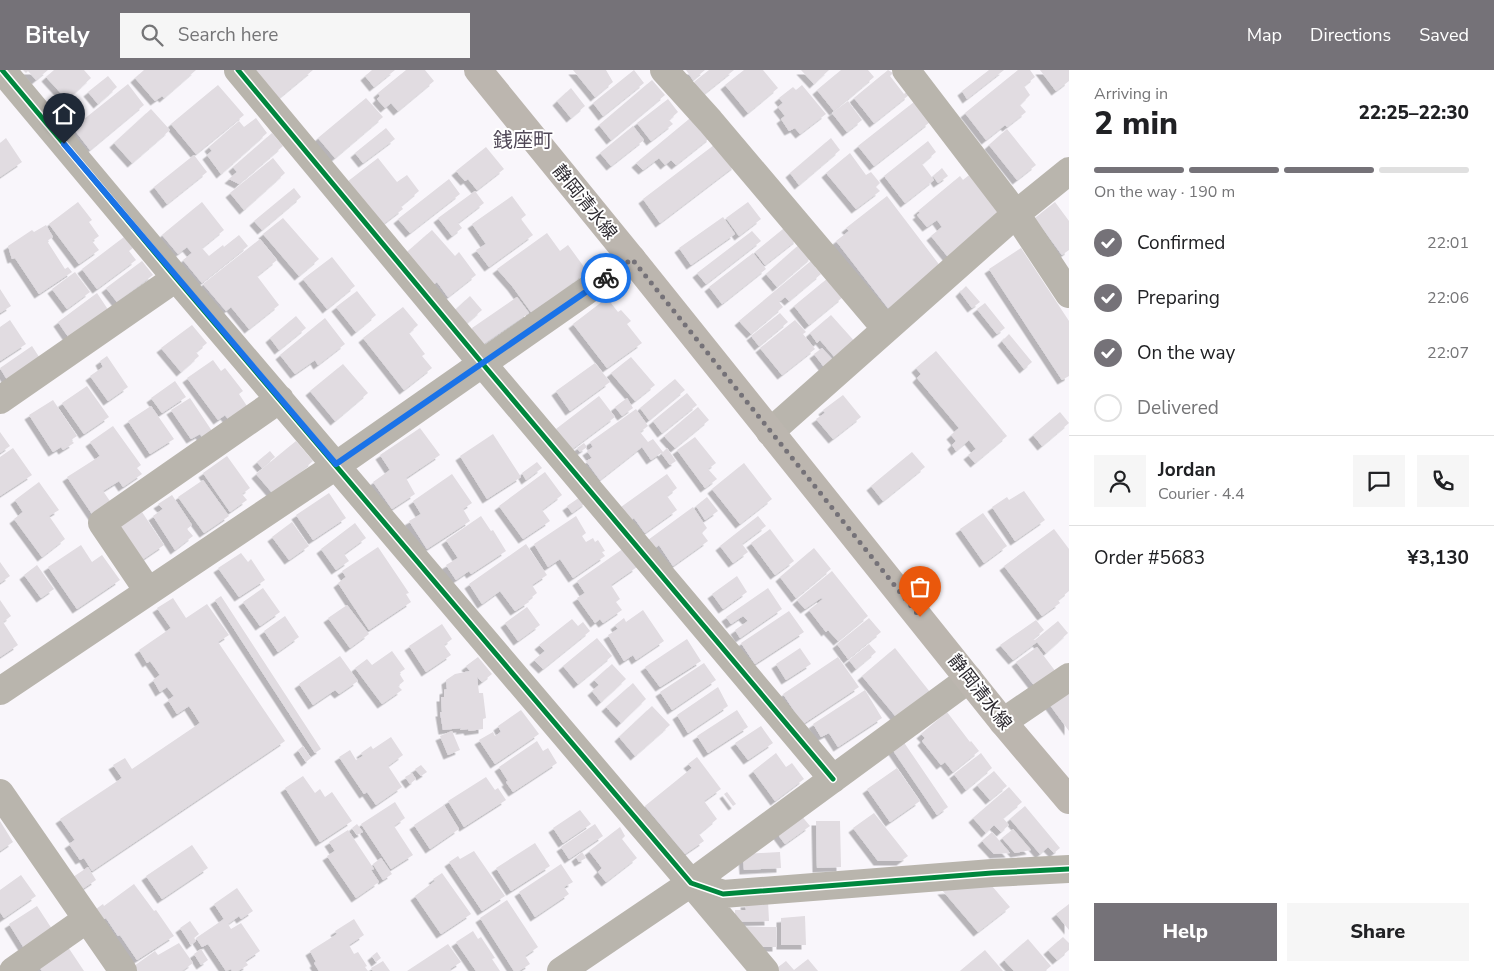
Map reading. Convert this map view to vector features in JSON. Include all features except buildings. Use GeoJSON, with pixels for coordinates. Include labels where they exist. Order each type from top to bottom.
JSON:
{"type":"FeatureCollection","features":[{"type":"Feature","properties":{"kind":"main road","name":"静岡清水線"},"geometry":{"type":"LineString","coordinates":[[478,70],[1003,722],[1069,800]]}},
{"type":"Feature","properties":{"kind":"street"},"geometry":{"type":"LineString","coordinates":[[2,70],[176,278],[765,971]]}},
{"type":"Feature","properties":{"kind":"street"},"geometry":{"type":"LineString","coordinates":[[238,70],[833,779]]}},
{"type":"Feature","properties":{"kind":"street"},"geometry":{"type":"LineString","coordinates":[[664,70],[710,121],[886,329]]}},
{"type":"Feature","properties":{"kind":"street"},"geometry":{"type":"LineString","coordinates":[[906,70],[1016,214],[1069,294]]}},
{"type":"Feature","properties":{"kind":"street"},"geometry":{"type":"LineString","coordinates":[[770,432],[1016,214],[1069,171]]}},
{"type":"Feature","properties":{"kind":"street"},"geometry":{"type":"LineString","coordinates":[[0,691],[336,464],[632,259]]}},
{"type":"Feature","properties":{"kind":"street"},"geometry":{"type":"LineString","coordinates":[[0,400],[176,278]]}},
{"type":"Feature","properties":{"kind":"street"},"geometry":{"type":"LineString","coordinates":[[148,591],[102,523],[280,399]]}},
{"type":"Feature","properties":{"kind":"street"},"geometry":{"type":"LineString","coordinates":[[1003,722],[1069,677]]}},
{"type":"Feature","properties":{"kind":"street"},"geometry":{"type":"LineString","coordinates":[[561,971],[691,883],[969,679]]}},
{"type":"Feature","properties":{"kind":"street"},"geometry":{"type":"LineString","coordinates":[[0,793],[123,971]]}},
{"type":"Feature","properties":{"kind":"street"},"geometry":{"type":"LineString","coordinates":[[691,883],[723,894],[992,873],[1069,869]]}},
{"type":"Feature","properties":{"kind":"street"},"geometry":{"type":"LineString","coordinates":[[12,971],[87,919]]}},
{"type":"Feature","properties":{"kind":"cycle path"},"geometry":{"type":"LineString","coordinates":[[2,70],[176,278],[691,883],[723,894],[992,873],[1069,869]]}},
{"type":"Feature","properties":{"kind":"cycle path"},"geometry":{"type":"LineString","coordinates":[[238,70],[833,779]]}},
{"type":"Feature","properties":{"kind":"way so far"},"geometry":{"type":"LineString","coordinates":[[606,278],[632,259],[782,448],[920,617]]}},
{"type":"Feature","properties":{"kind":"district","name":"銭座町"},"geometry":{"type":"Point","coordinates":[523,140]}},
{"type":"Feature","properties":{"kind":"route"},"geometry":{"type":"LineString","coordinates":[[64,144],[336,464],[606,278]]}}]}
